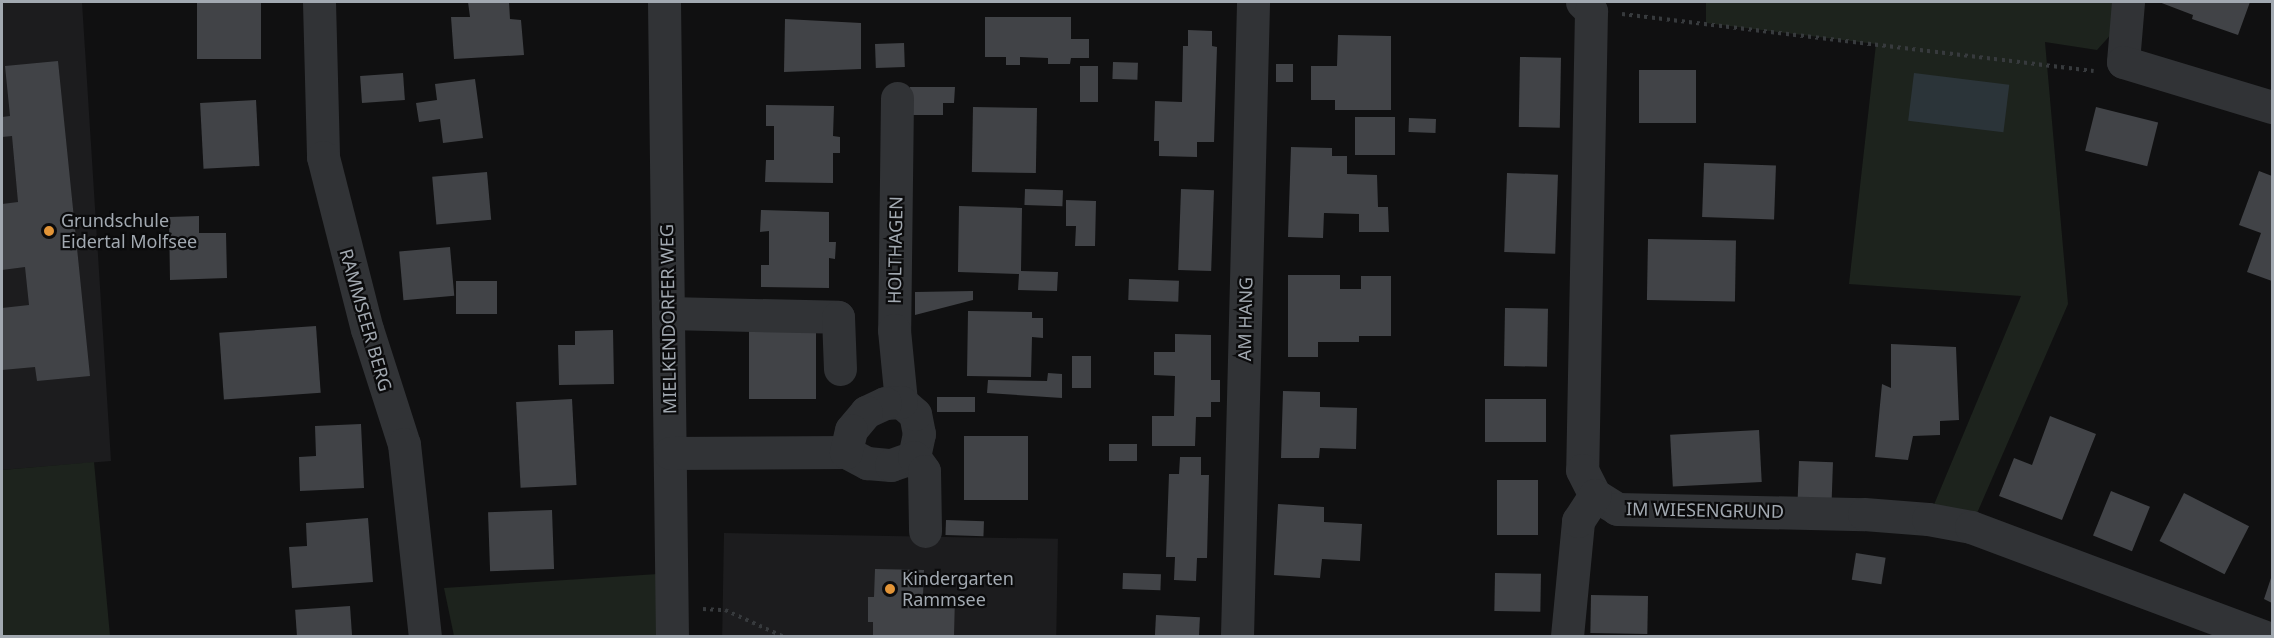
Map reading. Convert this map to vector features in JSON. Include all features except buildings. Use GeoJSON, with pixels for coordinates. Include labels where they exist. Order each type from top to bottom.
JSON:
{"type":"FeatureCollection","features":[{"type":"Feature","properties":{"kind":"street","name":"RAMMSEER BERG"},"geometry":{"type":"LineString","coordinates":[[319,2],[323,157],[367,329],[404,444],[425,636]]}},
{"type":"Feature","properties":{"kind":"street","name":"MIELKENDORFER WEG"},"geometry":{"type":"LineString","coordinates":[[663,2],[672,623]]}},
{"type":"Feature","properties":{"kind":"street","name":"AM HANG"},"geometry":{"type":"LineString","coordinates":[[1237,636],[1252,2]]}},
{"type":"Feature","properties":{"kind":"street"},"geometry":{"type":"LineString","coordinates":[[2128,2],[2123,62],[2272,107]]}},
{"type":"Feature","properties":{"kind":"street"},"geometry":{"type":"LineString","coordinates":[[1567,636],[1578,521],[1595,495],[1582,470],[1587,6]]}},
{"type":"Feature","properties":{"kind":"street","name":"HOLTHAGEN"},"geometry":{"type":"LineString","coordinates":[[897,98],[894,330],[901,402],[915,414],[919,434],[914,457],[924,471],[925,531]]}},
{"type":"Feature","properties":{"kind":"street"},"geometry":{"type":"LineString","coordinates":[[668,313],[838,317],[840,369]]}},
{"type":"Feature","properties":{"kind":"street"},"geometry":{"type":"LineString","coordinates":[[846,452],[851,430],[866,412],[885,404],[901,402]]}},
{"type":"Feature","properties":{"kind":"street"},"geometry":{"type":"LineString","coordinates":[[670,453],[846,452],[867,463],[883,464],[914,457]]}},
{"type":"Feature","properties":{"kind":"street","name":"IM WIESENGRUND"},"geometry":{"type":"LineString","coordinates":[[1595,495],[1617,508],[1864,514],[1928,519],[1971,528],[2263,636]]}},
{"type":"Feature","properties":{"kind":"path"},"geometry":{"type":"LineString","coordinates":[[1587,6],[2089,73],[2123,62]]}},
{"type":"Feature","properties":{"kind":"path"},"geometry":{"type":"LineString","coordinates":[[672,623],[725,610],[782,636]]}},
{"type":"Feature","properties":{"kind":"shaded area","name":"Grundschule Eidertal Molfsee"},"geometry":{"type":"Polygon","coordinates":[[[2,2],[82,2],[111,461],[2,470],[2,2]]]}},
{"type":"Feature","properties":{"kind":"shaded area"},"geometry":{"type":"Polygon","coordinates":[[[1706,2],[2118,2],[2115,30],[2097,50],[2045,42],[2068,304],[1971,527],[1928,519],[2021,296],[1849,284],[1876,44],[1706,23],[1706,2]]]}},
{"type":"Feature","properties":{"kind":"shaded area"},"geometry":{"type":"Polygon","coordinates":[[[1914,73],[2009,85],[2003,132],[1908,121],[1914,73]]]}},
{"type":"Feature","properties":{"kind":"shaded area"},"geometry":{"type":"Polygon","coordinates":[[[94,462],[110,636],[2,636],[2,470],[94,462]]]}},
{"type":"Feature","properties":{"kind":"shaded area","name":"Kindergarten Rammsee"},"geometry":{"type":"Polygon","coordinates":[[[724,533],[1058,539],[1056,636],[722,636],[724,533]]]}},
{"type":"Feature","properties":{"kind":"shaded area"},"geometry":{"type":"Polygon","coordinates":[[[658,574],[659,636],[454,636],[444,588],[658,574]]]}},
{"type":"Feature","properties":{"kind":"place","name":"Grundschule Eidertal Molfsee"},"geometry":{"type":"Point","coordinates":[49,231]}},
{"type":"Feature","properties":{"kind":"place","name":"Kindergarten Rammsee"},"geometry":{"type":"Point","coordinates":[890,589]}}]}
